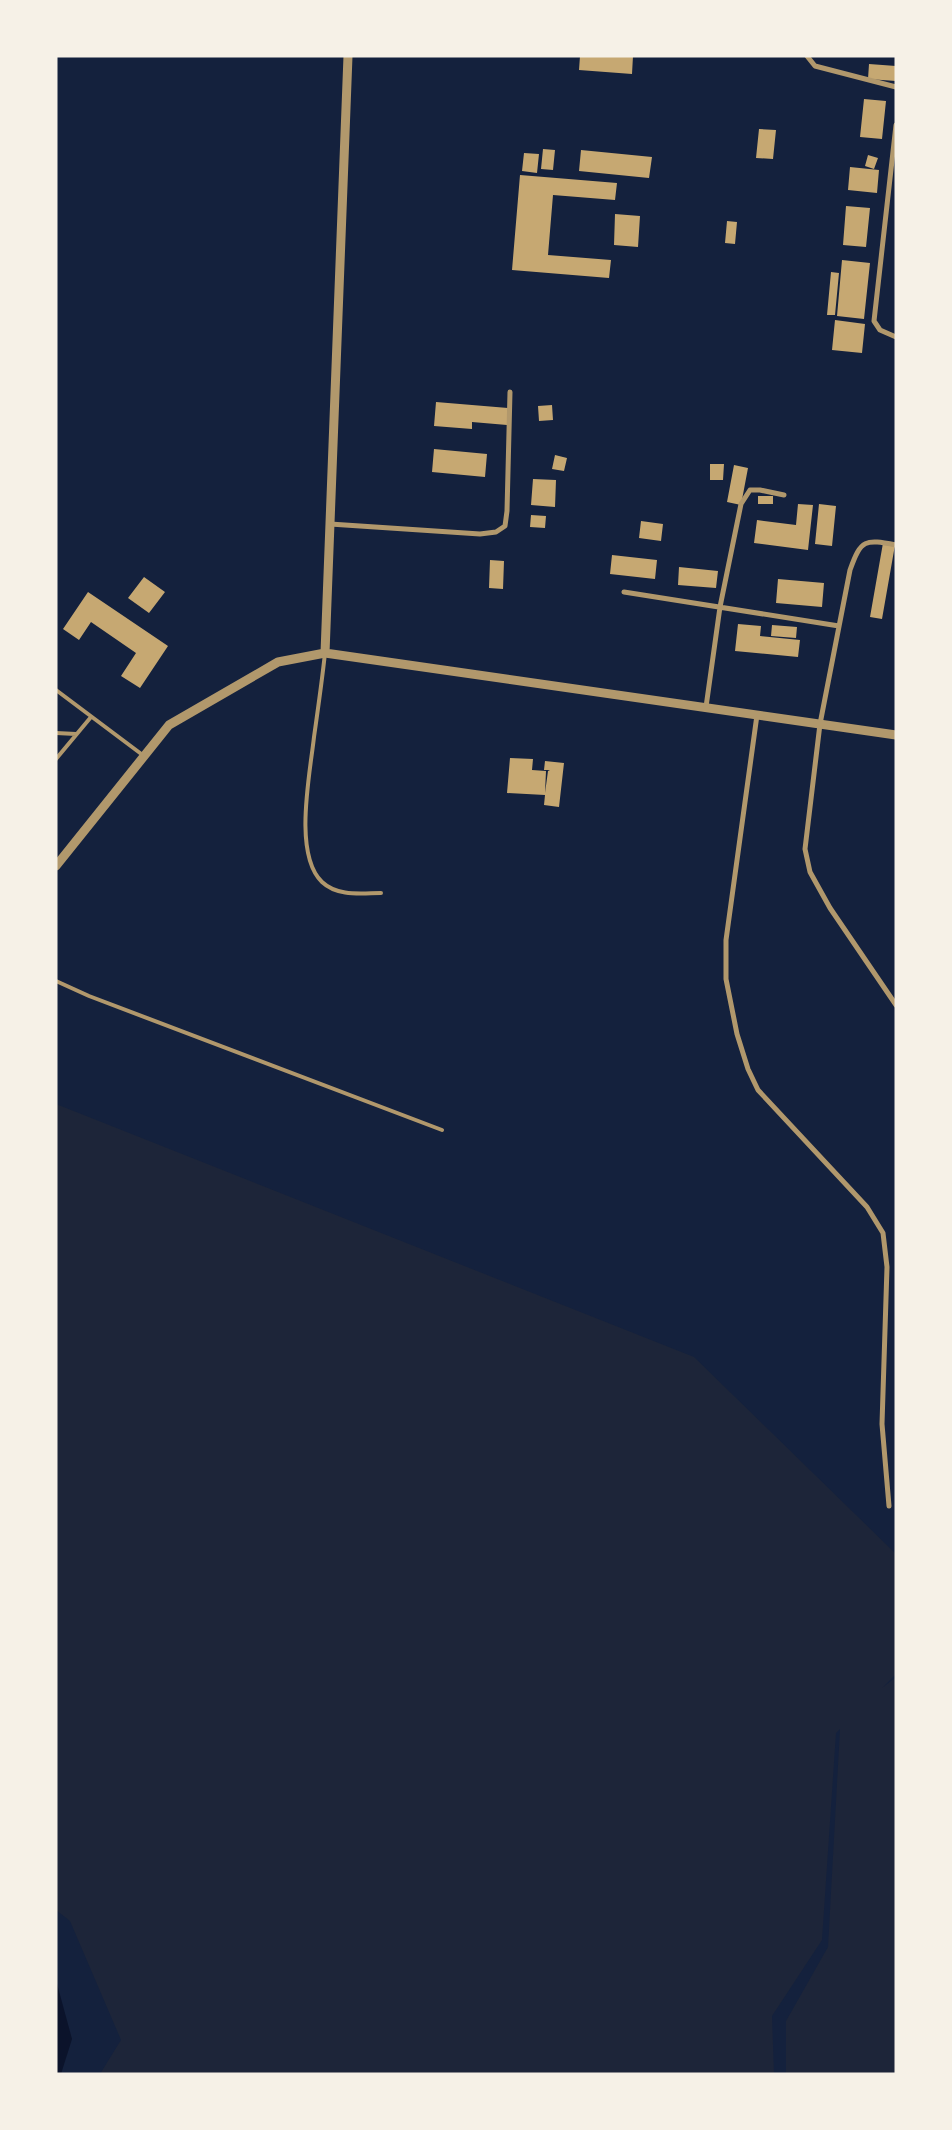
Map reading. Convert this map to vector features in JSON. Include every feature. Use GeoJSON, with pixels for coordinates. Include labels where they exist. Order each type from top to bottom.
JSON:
{"type":"FeatureCollection","features":[{"type":"Feature","properties":{"kind":"street"},"geometry":{"type":"LineString","coordinates":[[326,653],[348,56]]}},
{"type":"Feature","properties":{"kind":"street"},"geometry":{"type":"LineString","coordinates":[[807,56],[815,66],[896,87]]}},
{"type":"Feature","properties":{"kind":"street"},"geometry":{"type":"LineString","coordinates":[[896,125],[874,321],[880,330],[896,337]]}},
{"type":"Feature","properties":{"kind":"street"},"geometry":{"type":"LineString","coordinates":[[330,524],[480,534],[496,532],[505,526],[508,511],[510,392]]}},
{"type":"Feature","properties":{"kind":"street"},"geometry":{"type":"LineString","coordinates":[[706,707],[720,607],[741,504],[745,495],[750,490],[784,495]]}},
{"type":"Feature","properties":{"kind":"street"},"geometry":{"type":"LineString","coordinates":[[896,545],[878,541],[867,542],[857,551],[850,570],[820,724],[805,849],[810,872],[830,908],[896,1005]]}},
{"type":"Feature","properties":{"kind":"street"},"geometry":{"type":"LineString","coordinates":[[624,592],[839,626]]}},
{"type":"Feature","properties":{"kind":"street"},"geometry":{"type":"LineString","coordinates":[[56,866],[169,725],[278,662],[326,653],[896,735]]}},
{"type":"Feature","properties":{"kind":"street"},"geometry":{"type":"LineString","coordinates":[[757,714],[726,940],[726,979],[736,1034],[748,1069],[758,1090],[867,1208],[883,1233],[887,1268],[882,1424],[889,1506]]}},
{"type":"Feature","properties":{"kind":"lane"},"geometry":{"type":"LineString","coordinates":[[326,653],[305,808],[309,856],[314,871],[323,883],[336,890],[353,894],[381,892]]}},
{"type":"Feature","properties":{"kind":"lane"},"geometry":{"type":"LineString","coordinates":[[56,690],[144,756]]}},
{"type":"Feature","properties":{"kind":"lane"},"geometry":{"type":"LineString","coordinates":[[56,758],[91,717]]}},
{"type":"Feature","properties":{"kind":"lane"},"geometry":{"type":"LineString","coordinates":[[56,733],[76,734]]}},
{"type":"Feature","properties":{"kind":"lane"},"geometry":{"type":"LineString","coordinates":[[56,981],[89,996],[442,1130]]}},
{"type":"Feature","properties":{"kind":"shaded area"},"geometry":{"type":"Polygon","coordinates":[[[56,1104],[694,1357],[896,1554],[896,1674],[882,1688],[896,1677],[896,2074],[786,2074],[786,2021],[828,1947],[840,1729],[836,1733],[822,1940],[772,2016],[774,2074],[100,2074],[121,2040],[70,1921],[56,1910],[56,1104]]]}},
{"type":"Feature","properties":{"kind":"shaded area"},"geometry":{"type":"Polygon","coordinates":[[[56,1980],[72,2039],[61,2074],[56,2074],[56,1980]]]}},
{"type":"Feature","properties":{"kind":"building"},"geometry":{"type":"Polygon","coordinates":[[[580,56],[633,56],[632,74],[579,70],[580,56]]]}},
{"type":"Feature","properties":{"kind":"building"},"geometry":{"type":"Polygon","coordinates":[[[869,64],[896,66],[896,81],[868,79],[869,64]]]}},
{"type":"Feature","properties":{"kind":"building"},"geometry":{"type":"Polygon","coordinates":[[[864,99],[886,101],[882,139],[860,137],[864,99]]]}},
{"type":"Feature","properties":{"kind":"building"},"geometry":{"type":"Polygon","coordinates":[[[759,129],[776,130],[773,159],[756,158],[759,129]]]}},
{"type":"Feature","properties":{"kind":"building"},"geometry":{"type":"Polygon","coordinates":[[[543,149],[555,150],[553,170],[541,169],[543,149]]]}},
{"type":"Feature","properties":{"kind":"building"},"geometry":{"type":"Polygon","coordinates":[[[581,150],[652,157],[649,178],[579,171],[581,150]]]}},
{"type":"Feature","properties":{"kind":"building"},"geometry":{"type":"Polygon","coordinates":[[[524,153],[539,154],[537,173],[522,171],[524,153]]]}},
{"type":"Feature","properties":{"kind":"building"},"geometry":{"type":"Polygon","coordinates":[[[868,155],[878,158],[874,169],[865,166],[868,155]]]}},
{"type":"Feature","properties":{"kind":"building"},"geometry":{"type":"Polygon","coordinates":[[[850,167],[879,170],[877,193],[848,190],[850,167]]]}},
{"type":"Feature","properties":{"kind":"building"},"geometry":{"type":"Polygon","coordinates":[[[520,175],[617,183],[615,200],[553,195],[548,255],[611,260],[609,278],[512,270],[520,175]]]}},
{"type":"Feature","properties":{"kind":"building"},"geometry":{"type":"Polygon","coordinates":[[[846,206],[870,208],[866,247],[843,245],[846,206]]]}},
{"type":"Feature","properties":{"kind":"building"},"geometry":{"type":"Polygon","coordinates":[[[615,214],[640,216],[638,247],[614,245],[615,214]]]}},
{"type":"Feature","properties":{"kind":"building"},"geometry":{"type":"Polygon","coordinates":[[[727,221],[737,222],[735,244],[725,243],[727,221]]]}},
{"type":"Feature","properties":{"kind":"building"},"geometry":{"type":"Polygon","coordinates":[[[842,260],[870,263],[864,319],[837,316],[842,260]]]}},
{"type":"Feature","properties":{"kind":"building"},"geometry":{"type":"Polygon","coordinates":[[[831,272],[839,273],[835,315],[827,315],[831,272]]]}},
{"type":"Feature","properties":{"kind":"building"},"geometry":{"type":"Polygon","coordinates":[[[835,320],[865,324],[862,353],[832,350],[835,320]]]}},
{"type":"Feature","properties":{"kind":"building"},"geometry":{"type":"Polygon","coordinates":[[[436,402],[508,408],[507,425],[472,422],[472,429],[434,426],[436,402]]]}},
{"type":"Feature","properties":{"kind":"building"},"geometry":{"type":"Polygon","coordinates":[[[552,405],[553,420],[539,421],[538,406],[552,405]]]}},
{"type":"Feature","properties":{"kind":"building"},"geometry":{"type":"Polygon","coordinates":[[[434,449],[487,454],[485,477],[432,472],[434,449]]]}},
{"type":"Feature","properties":{"kind":"building"},"geometry":{"type":"Polygon","coordinates":[[[555,455],[567,458],[564,471],[552,469],[555,455]]]}},
{"type":"Feature","properties":{"kind":"building"},"geometry":{"type":"Polygon","coordinates":[[[710,464],[724,464],[723,480],[710,480],[710,464]]]}},
{"type":"Feature","properties":{"kind":"building"},"geometry":{"type":"Polygon","coordinates":[[[734,465],[748,468],[741,505],[727,502],[734,465]]]}},
{"type":"Feature","properties":{"kind":"building"},"geometry":{"type":"Polygon","coordinates":[[[533,479],[556,480],[555,507],[531,505],[533,479]]]}},
{"type":"Feature","properties":{"kind":"building"},"geometry":{"type":"Polygon","coordinates":[[[758,496],[773,496],[773,504],[758,504],[758,496]]]}},
{"type":"Feature","properties":{"kind":"building"},"geometry":{"type":"Polygon","coordinates":[[[798,504],[813,505],[808,550],[754,543],[757,520],[796,525],[798,504]]]}},
{"type":"Feature","properties":{"kind":"building"},"geometry":{"type":"Polygon","coordinates":[[[819,504],[836,506],[832,546],[815,544],[819,504]]]}},
{"type":"Feature","properties":{"kind":"building"},"geometry":{"type":"Polygon","coordinates":[[[531,515],[546,516],[545,528],[530,527],[531,515]]]}},
{"type":"Feature","properties":{"kind":"building"},"geometry":{"type":"Polygon","coordinates":[[[641,521],[663,524],[661,541],[639,538],[641,521]]]}},
{"type":"Feature","properties":{"kind":"building"},"geometry":{"type":"Polygon","coordinates":[[[883,543],[895,545],[882,619],[870,617],[883,543]]]}},
{"type":"Feature","properties":{"kind":"building"},"geometry":{"type":"Polygon","coordinates":[[[612,555],[657,560],[655,579],[610,574],[612,555]]]}},
{"type":"Feature","properties":{"kind":"building"},"geometry":{"type":"Polygon","coordinates":[[[490,560],[504,561],[503,589],[489,588],[490,560]]]}},
{"type":"Feature","properties":{"kind":"building"},"geometry":{"type":"Polygon","coordinates":[[[679,567],[718,571],[716,588],[678,585],[679,567]]]}},
{"type":"Feature","properties":{"kind":"building"},"geometry":{"type":"Polygon","coordinates":[[[144,577],[165,592],[149,613],[128,598],[144,577]]]}},
{"type":"Feature","properties":{"kind":"building"},"geometry":{"type":"Polygon","coordinates":[[[778,579],[824,583],[822,607],[776,603],[778,579]]]}},
{"type":"Feature","properties":{"kind":"building"},"geometry":{"type":"Polygon","coordinates":[[[88,592],[168,646],[140,688],[121,676],[136,653],[91,622],[79,640],[63,629],[88,592]]]}},
{"type":"Feature","properties":{"kind":"building"},"geometry":{"type":"Polygon","coordinates":[[[738,624],[761,626],[760,636],[800,640],[798,657],[735,651],[738,624]]]}},
{"type":"Feature","properties":{"kind":"building"},"geometry":{"type":"Polygon","coordinates":[[[772,625],[797,627],[796,638],[771,636],[772,625]]]}},
{"type":"Feature","properties":{"kind":"building"},"geometry":{"type":"Polygon","coordinates":[[[510,758],[533,759],[532,770],[546,771],[545,793],[548,771],[550,770],[544,770],[545,761],[564,763],[559,807],[544,805],[545,795],[507,793],[510,758]]]}}]}
